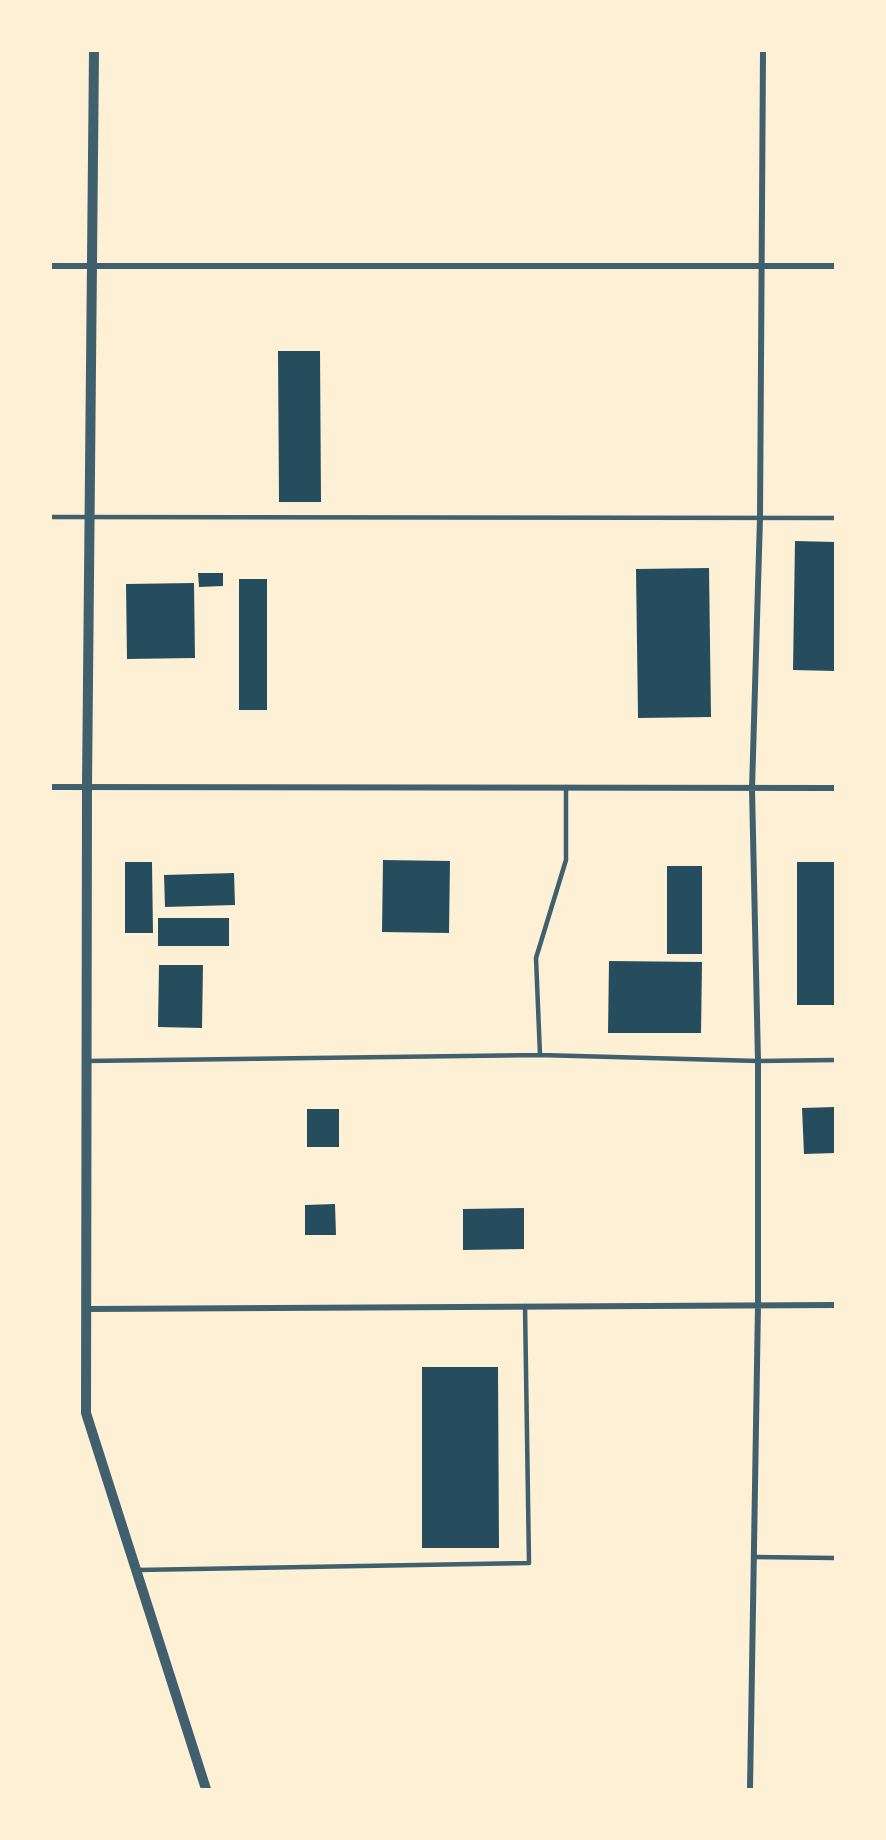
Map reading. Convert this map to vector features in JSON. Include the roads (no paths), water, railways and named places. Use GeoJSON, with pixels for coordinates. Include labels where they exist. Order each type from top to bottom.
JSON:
{"type":"FeatureCollection","features":[{"type":"Feature","properties":{"kind":"street"},"geometry":{"type":"LineString","coordinates":[[94,51],[87,786],[86,1413],[206,1789]]}},
{"type":"Feature","properties":{"kind":"street"},"geometry":{"type":"LineString","coordinates":[[750,1789],[758,1305],[758,1061],[752,789],[760,519],[763,51]]}},
{"type":"Feature","properties":{"kind":"street"},"geometry":{"type":"LineString","coordinates":[[51,266],[835,266]]}},
{"type":"Feature","properties":{"kind":"street"},"geometry":{"type":"LineString","coordinates":[[51,787],[835,788]]}},
{"type":"Feature","properties":{"kind":"street"},"geometry":{"type":"LineString","coordinates":[[86,1309],[835,1305]]}},
{"type":"Feature","properties":{"kind":"lane"},"geometry":{"type":"LineString","coordinates":[[51,517],[835,518]]}},
{"type":"Feature","properties":{"kind":"lane"},"geometry":{"type":"LineString","coordinates":[[540,1055],[536,958],[566,860],[567,786]]}},
{"type":"Feature","properties":{"kind":"lane"},"geometry":{"type":"LineString","coordinates":[[86,1061],[540,1055],[758,1061],[835,1060]]}},
{"type":"Feature","properties":{"kind":"lane"},"geometry":{"type":"LineString","coordinates":[[136,1570],[529,1563],[525,1306]]}},
{"type":"Feature","properties":{"kind":"lane"},"geometry":{"type":"LineString","coordinates":[[754,1557],[835,1558]]}}]}
